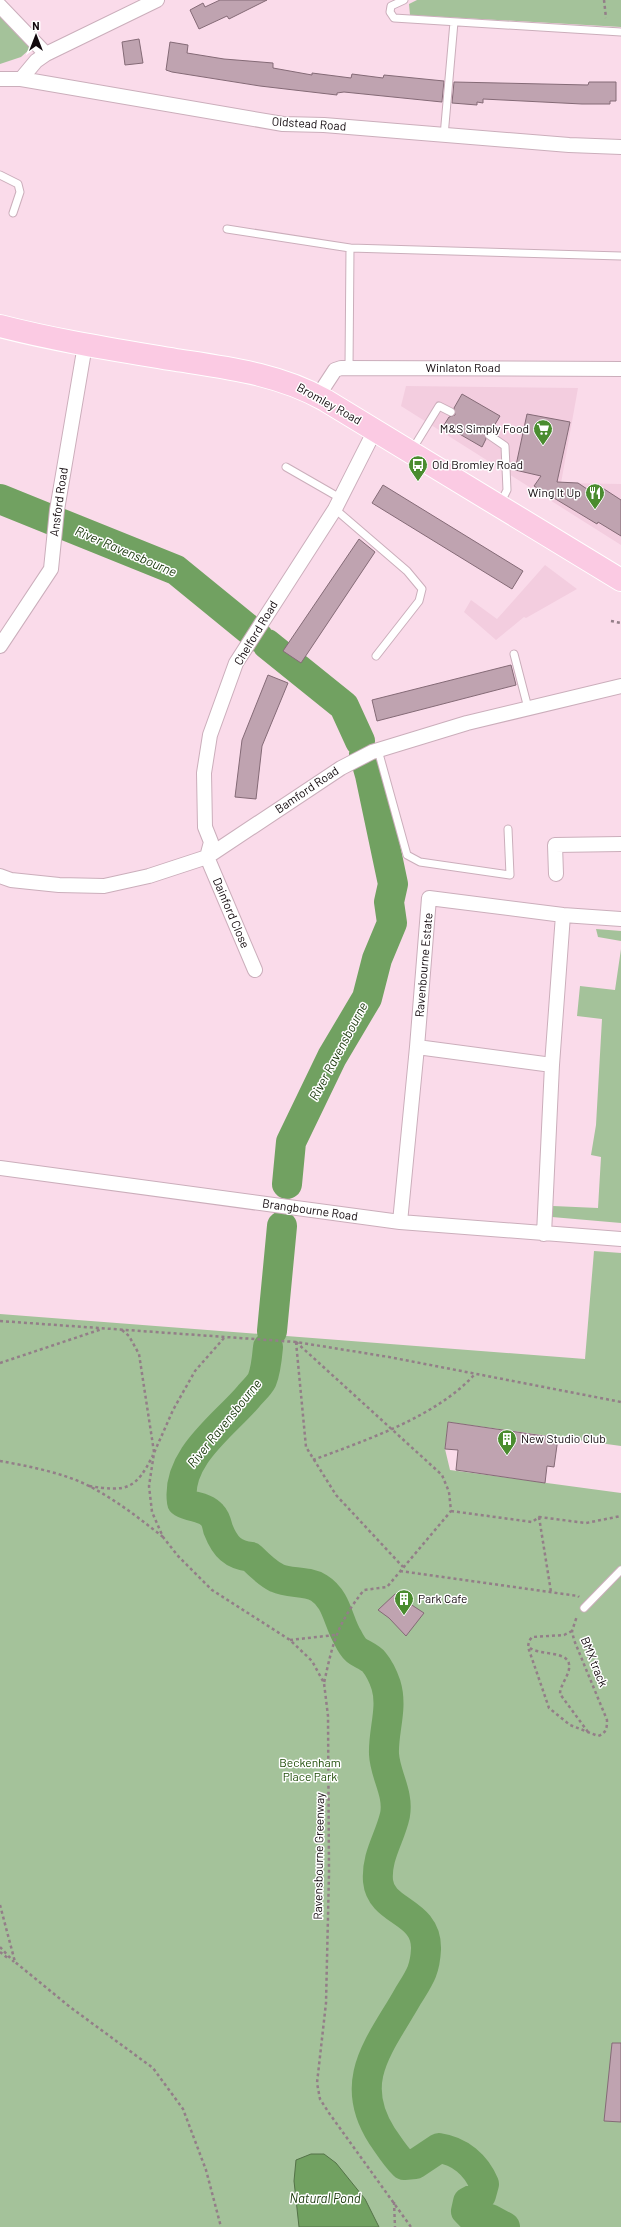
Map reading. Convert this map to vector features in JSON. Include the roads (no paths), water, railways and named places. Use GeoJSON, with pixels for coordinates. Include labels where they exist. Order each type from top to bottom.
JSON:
{"type":"FeatureCollection","features":[{"type":"Feature","properties":{"kind":"main road","name":"Bromley Road"},"geometry":{"type":"LineString","coordinates":[[0,326],[48,338],[252,372],[286,381],[318,396],[621,580]]}},
{"type":"Feature","properties":{"kind":"street"},"geometry":{"type":"LineString","coordinates":[[21,79],[36,61],[46,54],[157,0]]}},
{"type":"Feature","properties":{"kind":"street"},"geometry":{"type":"LineString","coordinates":[[0,6],[46,54]]}},
{"type":"Feature","properties":{"kind":"street","name":"Oldstead Road"},"geometry":{"type":"LineString","coordinates":[[0,79],[21,79],[283,124],[324,125],[444,136],[569,145],[621,147]]}},
{"type":"Feature","properties":{"kind":"street","name":"Ansford Road"},"geometry":{"type":"LineString","coordinates":[[0,646],[51,569],[57,510],[85,345]]}},
{"type":"Feature","properties":{"kind":"street","name":"Winlaton Road"},"geometry":{"type":"LineString","coordinates":[[318,396],[335,370],[349,368],[621,369]]}},
{"type":"Feature","properties":{"kind":"street","name":"Chelford Road"},"geometry":{"type":"LineString","coordinates":[[208,857],[211,842],[205,827],[204,773],[210,735],[236,663],[337,504],[375,430]]}},
{"type":"Feature","properties":{"kind":"street","name":"Bamford Road"},"geometry":{"type":"LineString","coordinates":[[0,876],[11,880],[59,885],[104,886],[149,876],[208,857],[341,768],[375,751],[466,723],[621,686]]}},
{"type":"Feature","properties":{"kind":"street"},"geometry":{"type":"LineString","coordinates":[[556,874],[555,845],[621,844]]}},
{"type":"Feature","properties":{"kind":"street","name":"Dainford Close"},"geometry":{"type":"LineString","coordinates":[[208,857],[255,970]]}},
{"type":"Feature","properties":{"kind":"street","name":"Ravenbourne Estate"},"geometry":{"type":"LineString","coordinates":[[400,1222],[417,1047],[429,898],[562,915],[621,918]]}},
{"type":"Feature","properties":{"kind":"street"},"geometry":{"type":"LineString","coordinates":[[544,1234],[552,1065],[562,915]]}},
{"type":"Feature","properties":{"kind":"street"},"geometry":{"type":"LineString","coordinates":[[417,1047],[552,1065]]}},
{"type":"Feature","properties":{"kind":"street","name":"Brangbourne Road"},"geometry":{"type":"LineString","coordinates":[[0,1168],[400,1222],[621,1239]]}},
{"type":"Feature","properties":{"kind":"lane"},"geometry":{"type":"LineString","coordinates":[[404,0],[391,6],[390,12],[394,18],[621,32]]}},
{"type":"Feature","properties":{"kind":"lane"},"geometry":{"type":"LineString","coordinates":[[444,136],[454,22]]}},
{"type":"Feature","properties":{"kind":"lane"},"geometry":{"type":"LineString","coordinates":[[0,175],[12,179],[18,184],[20,192],[13,213]]}},
{"type":"Feature","properties":{"kind":"lane"},"geometry":{"type":"LineString","coordinates":[[227,229],[350,248],[621,256]]}},
{"type":"Feature","properties":{"kind":"lane"},"geometry":{"type":"LineString","coordinates":[[349,368],[350,248]]}},
{"type":"Feature","properties":{"kind":"lane"},"geometry":{"type":"LineString","coordinates":[[411,452],[440,406],[451,412]]}},
{"type":"Feature","properties":{"kind":"lane"},"geometry":{"type":"LineString","coordinates":[[489,435],[505,446],[507,490],[499,506]]}},
{"type":"Feature","properties":{"kind":"lane"},"geometry":{"type":"LineString","coordinates":[[286,467],[337,504],[407,572],[422,589],[419,601],[376,656]]}},
{"type":"Feature","properties":{"kind":"lane"},"geometry":{"type":"LineString","coordinates":[[514,654],[528,708]]}},
{"type":"Feature","properties":{"kind":"lane"},"geometry":{"type":"LineString","coordinates":[[375,751],[407,855],[420,862],[510,875],[508,829]]}},
{"type":"Feature","properties":{"kind":"lane"},"geometry":{"type":"LineString","coordinates":[[584,1608],[621,1570]]}},
{"type":"Feature","properties":{"kind":"water","name":"Natural Pond"},"geometry":{"type":"Polygon","coordinates":[[[311,2154],[324,2154],[336,2163],[365,2199],[379,2227],[299,2227],[294,2181],[296,2160],[311,2154]]]}},
{"type":"Feature","properties":{"kind":"waterway","name":"River Ravensbourne"},"geometry":{"type":"LineString","coordinates":[[0,499],[176,570],[258,637]]}},
{"type":"Feature","properties":{"kind":"waterway","name":"River Ravensbourne"},"geometry":{"type":"LineString","coordinates":[[267,644],[344,706],[360,741]]}},
{"type":"Feature","properties":{"kind":"waterway","name":"River Ravensbourne"},"geometry":{"type":"LineString","coordinates":[[287,1184],[291,1142],[332,1057],[367,998],[377,959],[392,923],[389,902],[393,884],[370,775],[364,754]]}},
{"type":"Feature","properties":{"kind":"waterway","name":"River Ravensbourne"},"geometry":{"type":"LineString","coordinates":[[272,1331],[282,1226]]}},
{"type":"Feature","properties":{"kind":"waterway","name":"River Ravensbourne"},"geometry":{"type":"LineString","coordinates":[[268,1347],[261,1382],[203,1444],[186,1471],[182,1486],[182,1502],[209,1512],[215,1520],[224,1541],[234,1552],[251,1557],[266,1571],[277,1578],[309,1584],[319,1588],[325,1593],[330,1598],[353,1646],[356,1650],[372,1660],[378,1667],[383,1677],[388,1694],[384,1754],[394,1792],[396,1807],[393,1823],[379,1863],[378,1881],[381,1892],[387,1900],[419,1926],[424,1936],[426,1949],[421,1974],[387,2030],[371,2063],[367,2080],[367,2097],[372,2116],[382,2136],[404,2165],[415,2164],[439,2148],[454,2152],[472,2165],[481,2177],[484,2184],[481,2195],[468,2202],[466,2211],[475,2220],[490,2219],[505,2227]]}},
{"type":"Feature","properties":{"kind":"place","name":"M&S Simply Food"},"geometry":{"type":"Point","coordinates":[543,446]}},
{"type":"Feature","properties":{"kind":"place","name":"Old Bromley Road"},"geometry":{"type":"Point","coordinates":[418,482]}},
{"type":"Feature","properties":{"kind":"place","name":"Wing It Up"},"geometry":{"type":"Point","coordinates":[595,510]}},
{"type":"Feature","properties":{"kind":"place","name":"New Studio Club"},"geometry":{"type":"Point","coordinates":[507,1456]}},
{"type":"Feature","properties":{"kind":"place","name":"Park Cafe"},"geometry":{"type":"Point","coordinates":[404,1616]}},
{"type":"Feature","properties":{"kind":"park label","name":"Beckenham Place Park"},"geometry":{"type":"Point","coordinates":[310,1770]}}]}
